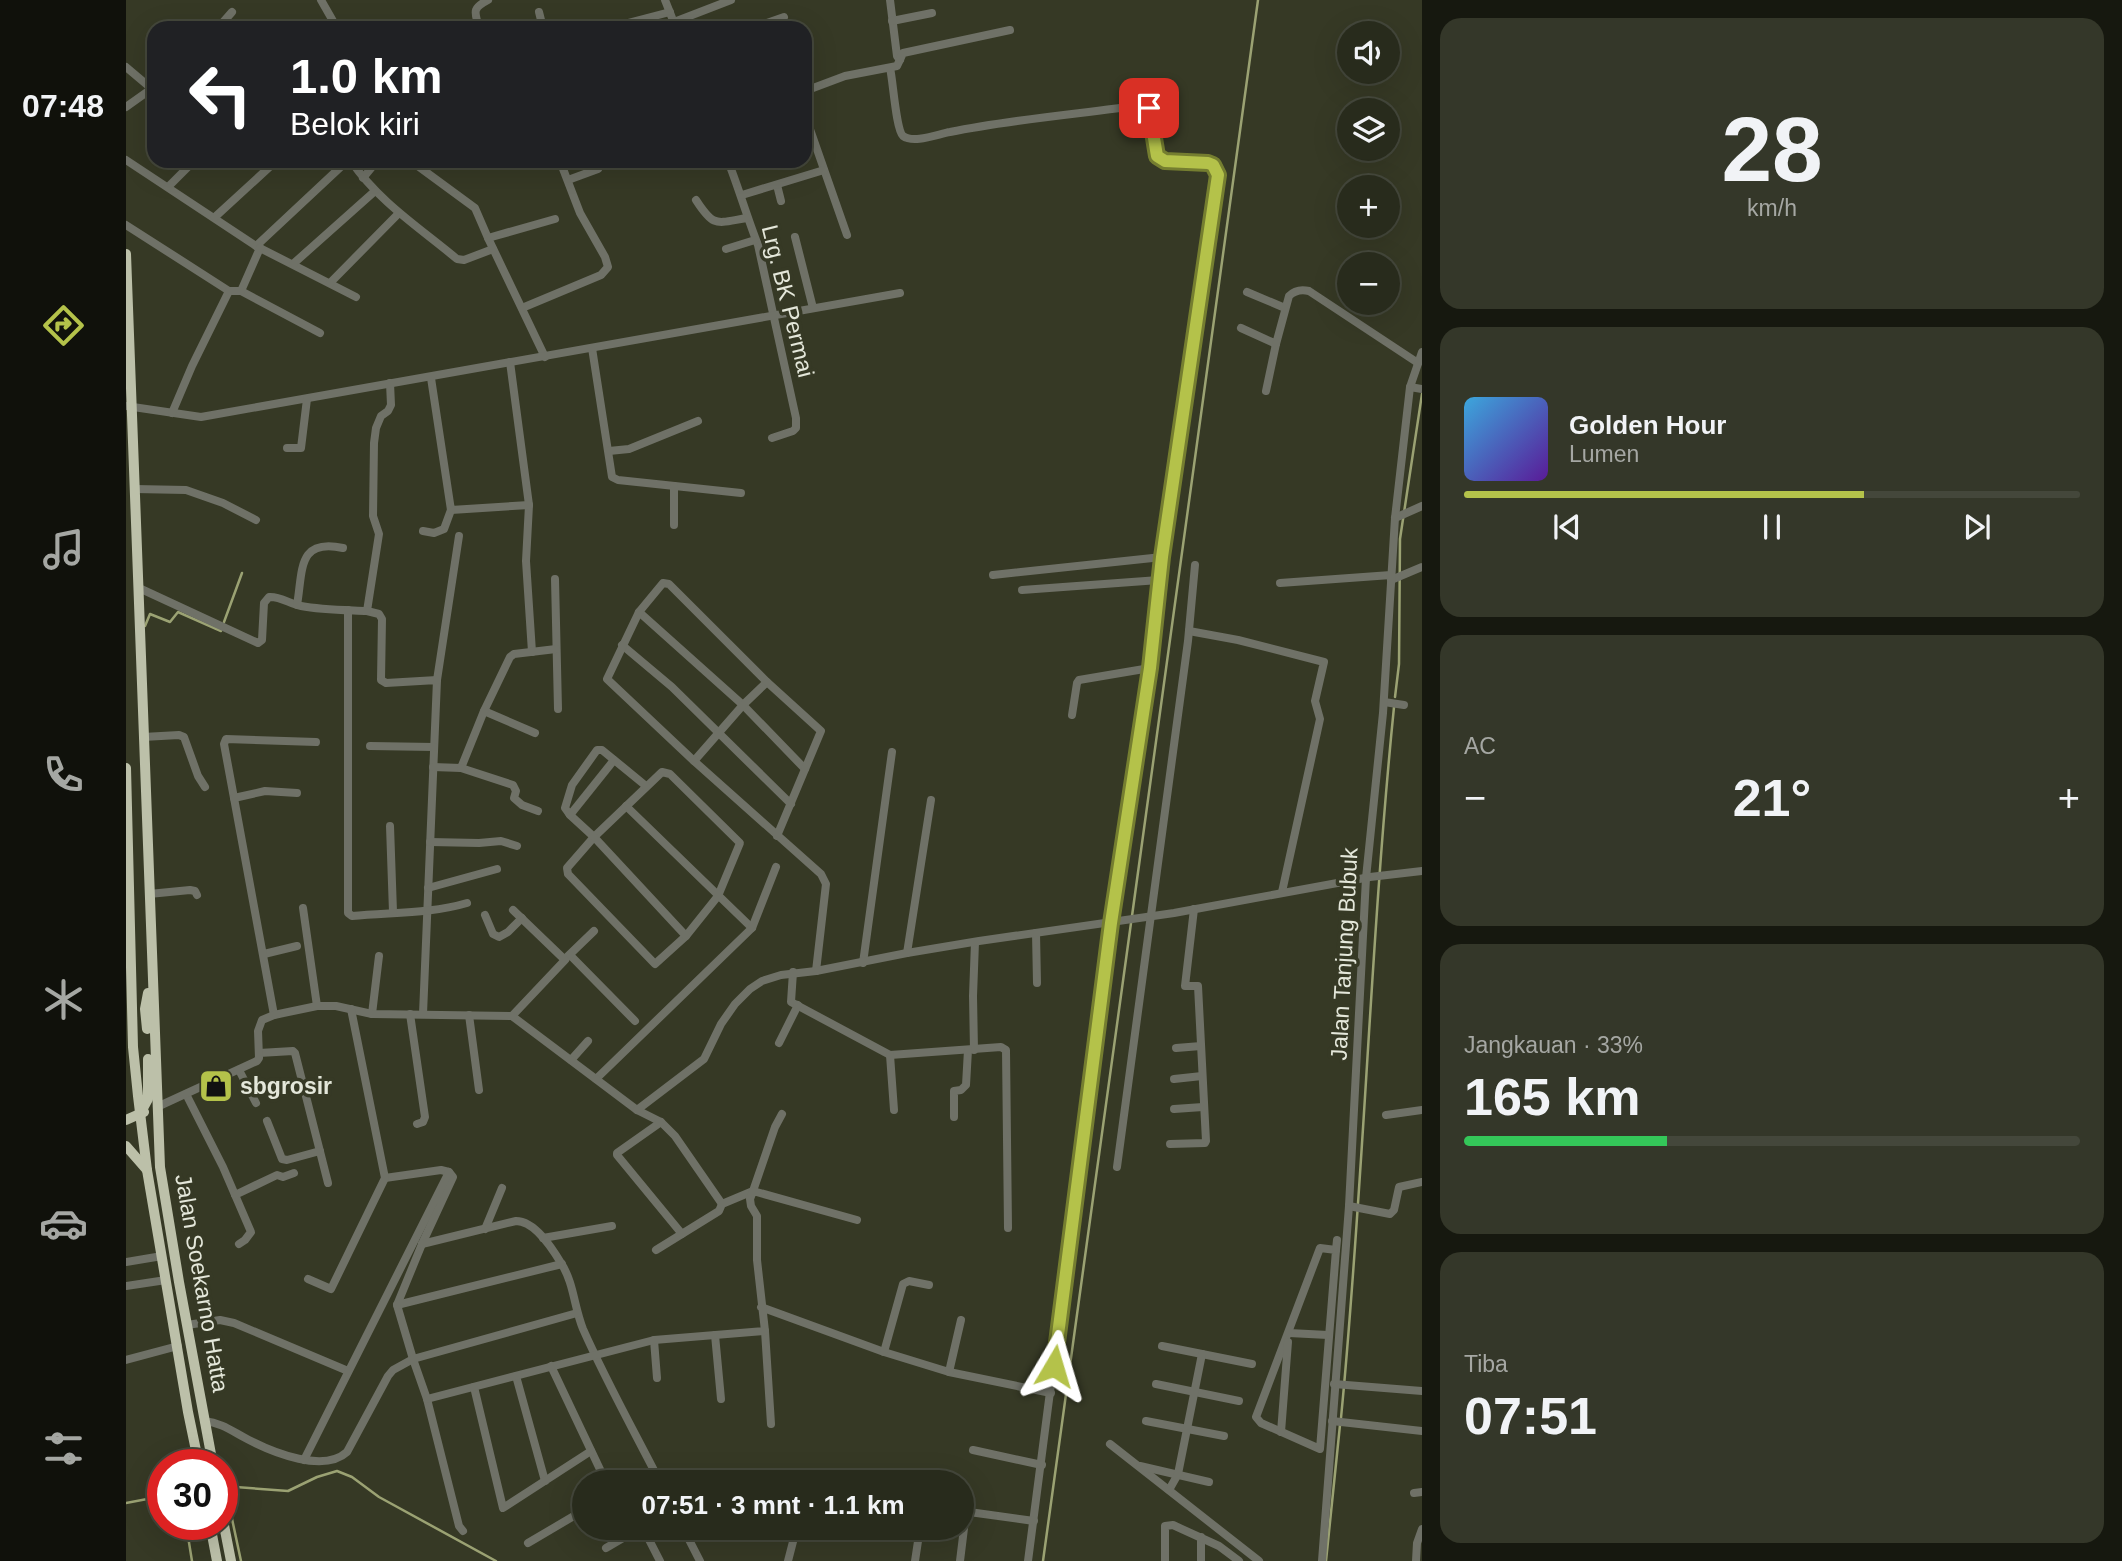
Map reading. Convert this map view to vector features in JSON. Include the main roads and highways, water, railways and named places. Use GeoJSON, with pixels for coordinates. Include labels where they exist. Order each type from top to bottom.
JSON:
{"type":"FeatureCollection","features":[{"type":"Feature","properties":{"kind":"highway"},"geometry":{"type":"LineString","coordinates":[[126,254],[129,406],[139,588],[152,982],[145,1009],[149,1093],[147,1103],[140,1114]]}},
{"type":"Feature","properties":{"kind":"highway"},"geometry":{"type":"LineString","coordinates":[[126,768],[133,1027],[126,1060]]}},
{"type":"Feature","properties":{"kind":"highway","name":"Jalan Soekarno Hatta"},"geometry":{"type":"LineString","coordinates":[[152,982],[160,1167],[210,1449]]}},
{"type":"Feature","properties":{"kind":"highway","name":"Jalan Soekarno Hatta"},"geometry":{"type":"LineString","coordinates":[[133,1027],[147,1170],[196,1449]]}},
{"type":"Feature","properties":{"kind":"highway"},"geometry":{"type":"LineString","coordinates":[[126,1120],[157,1107]]}},
{"type":"Feature","properties":{"kind":"highway"},"geometry":{"type":"LineString","coordinates":[[126,1146],[147,1170]]}},
{"type":"Feature","properties":{"kind":"highway"},"geometry":{"type":"LineString","coordinates":[[213,1540],[217,1561]]}},
{"type":"Feature","properties":{"kind":"highway"},"geometry":{"type":"LineString","coordinates":[[227,1540],[231,1561]]}},
{"type":"Feature","properties":{"kind":"waterway"},"geometry":{"type":"LineString","coordinates":[[1132,916],[1258,0]]}},
{"type":"Feature","properties":{"kind":"waterway"},"geometry":{"type":"LineString","coordinates":[[1395,697],[1399,664],[1400,539],[1422,394]]}},
{"type":"Feature","properties":{"kind":"waterway"},"geometry":{"type":"LineString","coordinates":[[224,622],[242,573]]}},
{"type":"Feature","properties":{"kind":"waterway"},"geometry":{"type":"LineString","coordinates":[[145,626],[150,614],[170,622],[178,612],[221,631]]}},
{"type":"Feature","properties":{"kind":"waterway"},"geometry":{"type":"LineString","coordinates":[[1341,1418],[1394,707]]}},
{"type":"Feature","properties":{"kind":"waterway"},"geometry":{"type":"LineString","coordinates":[[1043,1561],[1131,923]]}},
{"type":"Feature","properties":{"kind":"waterway"},"geometry":{"type":"LineString","coordinates":[[1326,1561],[1340,1425]]}},
{"type":"Feature","properties":{"kind":"waterway"},"geometry":{"type":"LineString","coordinates":[[238,1487],[288,1491],[337,1471],[352,1477],[379,1497],[496,1561]]}},
{"type":"Feature","properties":{"kind":"waterway"},"geometry":{"type":"LineString","coordinates":[[126,1503],[147,1499]]}},
{"type":"Feature","properties":{"kind":"waterway"},"geometry":{"type":"LineString","coordinates":[[189,1540],[192,1561]]}},
{"type":"Feature","properties":{"kind":"waterway"},"geometry":{"type":"LineString","coordinates":[[237,1540],[241,1561]]}},
{"type":"Feature","properties":{"kind":"place","name":"sbgrosir"},"geometry":{"type":"Point","coordinates":[216,1086]}}]}
